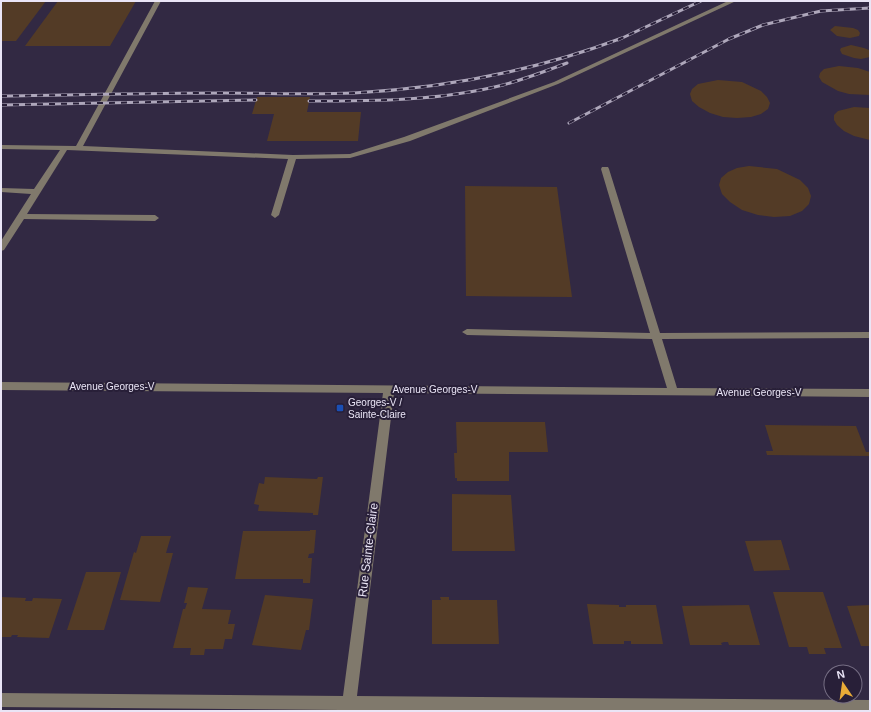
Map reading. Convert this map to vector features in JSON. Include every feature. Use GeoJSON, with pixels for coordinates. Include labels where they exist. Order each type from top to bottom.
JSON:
{"type":"FeatureCollection","features":[{"type":"Feature","properties":{"kind":"street"},"geometry":{"type":"LineString","coordinates":[[78,149],[158,1]]}},
{"type":"Feature","properties":{"kind":"street"},"geometry":{"type":"LineString","coordinates":[[1,148],[65,148],[293,157],[350,156],[407,139],[556,83],[733,1]]}},
{"type":"Feature","properties":{"kind":"street"},"geometry":{"type":"LineString","coordinates":[[1,248],[65,148]]}},
{"type":"Feature","properties":{"kind":"street"},"geometry":{"type":"LineString","coordinates":[[275,215],[293,157]]}},
{"type":"Feature","properties":{"kind":"street"},"geometry":{"type":"LineString","coordinates":[[605,169],[673,391]]}},
{"type":"Feature","properties":{"kind":"street"},"geometry":{"type":"LineString","coordinates":[[1,190],[38,192]]}},
{"type":"Feature","properties":{"kind":"street"},"geometry":{"type":"LineString","coordinates":[[22,216],[155,218]]}},
{"type":"Feature","properties":{"kind":"street"},"geometry":{"type":"LineString","coordinates":[[467,332],[656,336],[870,335]]}},
{"type":"Feature","properties":{"kind":"street","name":"Avenue Georges-V"},"geometry":{"type":"LineString","coordinates":[[1,386],[870,393]]}},
{"type":"Feature","properties":{"kind":"street","name":"Rue Sainte-Claire"},"geometry":{"type":"LineString","coordinates":[[348,707],[389,389]]}},
{"type":"Feature","properties":{"kind":"street"},"geometry":{"type":"LineString","coordinates":[[1,700],[348,707],[870,707]]}},
{"type":"Feature","properties":{"kind":"building"},"geometry":{"type":"Polygon","coordinates":[[[1,1],[46,1],[16,41],[1,41],[1,1]]]}},
{"type":"Feature","properties":{"kind":"building"},"geometry":{"type":"Polygon","coordinates":[[[58,1],[136,1],[110,46],[25,46],[58,1]]]}},
{"type":"Feature","properties":{"kind":"building"},"geometry":{"type":"Polygon","coordinates":[[[835,26],[858,30],[860,33],[859,36],[850,38],[837,36],[830,30],[835,26]]]}},
{"type":"Feature","properties":{"kind":"building"},"geometry":{"type":"Polygon","coordinates":[[[851,45],[869,50],[870,57],[861,59],[842,54],[840,50],[841,48],[851,45]]]}},
{"type":"Feature","properties":{"kind":"building"},"geometry":{"type":"Polygon","coordinates":[[[839,66],[858,68],[870,72],[870,95],[849,94],[838,91],[822,82],[819,77],[820,73],[824,69],[839,66]]]}},
{"type":"Feature","properties":{"kind":"building"},"geometry":{"type":"Polygon","coordinates":[[[718,80],[742,82],[761,91],[770,103],[768,109],[761,114],[751,117],[723,117],[710,113],[692,101],[690,94],[692,89],[698,84],[718,80]]]}},
{"type":"Feature","properties":{"kind":"building"},"geometry":{"type":"Polygon","coordinates":[[[257,97],[310,97],[307,112],[361,112],[358,141],[267,141],[274,114],[252,114],[257,97]]]}},
{"type":"Feature","properties":{"kind":"building"},"geometry":{"type":"Polygon","coordinates":[[[854,107],[870,108],[870,140],[854,136],[844,131],[834,120],[834,115],[838,111],[854,107]]]}},
{"type":"Feature","properties":{"kind":"building"},"geometry":{"type":"Polygon","coordinates":[[[749,166],[777,169],[800,180],[808,188],[811,196],[809,204],[802,211],[790,216],[774,217],[758,215],[742,210],[730,202],[722,194],[719,185],[721,178],[728,172],[737,168],[749,166]]]}},
{"type":"Feature","properties":{"kind":"building"},"geometry":{"type":"Polygon","coordinates":[[[465,186],[557,187],[572,297],[466,296],[465,186]]]}},
{"type":"Feature","properties":{"kind":"building"},"geometry":{"type":"Polygon","coordinates":[[[456,422],[545,422],[548,452],[509,452],[509,481],[457,481],[457,478],[455,478],[454,453],[457,453],[456,422]]]}},
{"type":"Feature","properties":{"kind":"building"},"geometry":{"type":"Polygon","coordinates":[[[765,425],[856,426],[866,452],[870,452],[870,456],[767,455],[766,451],[773,451],[765,425]]]}},
{"type":"Feature","properties":{"kind":"building"},"geometry":{"type":"Polygon","coordinates":[[[265,477],[317,479],[318,477],[323,477],[318,515],[313,515],[313,513],[258,511],[259,505],[254,504],[259,483],[264,484],[265,477]]]}},
{"type":"Feature","properties":{"kind":"building"},"geometry":{"type":"Polygon","coordinates":[[[452,494],[511,495],[515,551],[452,551],[452,494]]]}},
{"type":"Feature","properties":{"kind":"building"},"geometry":{"type":"Polygon","coordinates":[[[316,530],[314,553],[309,554],[308,558],[312,558],[310,583],[303,583],[303,579],[235,579],[243,531],[316,530]]]}},
{"type":"Feature","properties":{"kind":"building"},"geometry":{"type":"Polygon","coordinates":[[[141,536],[171,536],[166,553],[173,553],[160,602],[120,600],[134,552],[136,553],[141,536]]]}},
{"type":"Feature","properties":{"kind":"building"},"geometry":{"type":"Polygon","coordinates":[[[781,540],[790,570],[754,571],[745,541],[781,540]]]}},
{"type":"Feature","properties":{"kind":"building"},"geometry":{"type":"Polygon","coordinates":[[[86,572],[121,572],[104,630],[67,630],[86,572]]]}},
{"type":"Feature","properties":{"kind":"building"},"geometry":{"type":"Polygon","coordinates":[[[188,587],[208,588],[202,609],[231,610],[228,624],[235,624],[232,639],[225,639],[223,649],[205,649],[204,655],[190,655],[191,648],[173,648],[183,609],[185,609],[187,603],[184,603],[188,587]]]}},
{"type":"Feature","properties":{"kind":"building"},"geometry":{"type":"Polygon","coordinates":[[[773,592],[823,592],[842,648],[824,648],[826,654],[809,654],[807,647],[789,647],[773,592]]]}},
{"type":"Feature","properties":{"kind":"building"},"geometry":{"type":"Polygon","coordinates":[[[265,595],[313,599],[309,630],[306,630],[301,650],[252,645],[265,595]]]}},
{"type":"Feature","properties":{"kind":"building"},"geometry":{"type":"Polygon","coordinates":[[[1,597],[26,598],[25,601],[32,601],[33,598],[62,599],[49,638],[17,637],[18,635],[1,637],[1,597]]]}},
{"type":"Feature","properties":{"kind":"building"},"geometry":{"type":"Polygon","coordinates":[[[440,597],[449,597],[449,600],[497,600],[499,644],[432,644],[432,600],[441,600],[440,597]]]}},
{"type":"Feature","properties":{"kind":"building"},"geometry":{"type":"Polygon","coordinates":[[[587,604],[619,605],[619,607],[626,607],[626,605],[656,605],[663,644],[631,644],[631,641],[624,641],[624,644],[593,644],[587,604]]]}},
{"type":"Feature","properties":{"kind":"building"},"geometry":{"type":"Polygon","coordinates":[[[749,605],[760,645],[729,645],[728,642],[724,642],[721,643],[722,645],[690,645],[682,606],[749,605]]]}},
{"type":"Feature","properties":{"kind":"building"},"geometry":{"type":"Polygon","coordinates":[[[870,605],[870,646],[861,646],[847,606],[870,605]]]}},
{"type":"Feature","properties":{"kind":"railway"},"geometry":{"type":"LineString","coordinates":[[618,40],[701,1]]}},
{"type":"Feature","properties":{"kind":"railway"},"geometry":{"type":"LineString","coordinates":[[569,123],[729,39],[763,25],[821,11],[870,8]]}},
{"type":"Feature","properties":{"kind":"railway"},"geometry":{"type":"LineString","coordinates":[[1,96],[197,93],[322,94],[389,91],[457,82],[523,69],[589,50],[622,38]]}},
{"type":"Feature","properties":{"kind":"railway"},"geometry":{"type":"LineString","coordinates":[[309,101],[407,99],[455,94],[503,85],[567,63]]}},
{"type":"Feature","properties":{"kind":"railway"},"geometry":{"type":"LineString","coordinates":[[1,105],[256,100]]}},
{"type":"Feature","properties":{"kind":"place","name":"Georges-V / Sainte-Claire"},"geometry":{"type":"Point","coordinates":[340,408]}}]}
